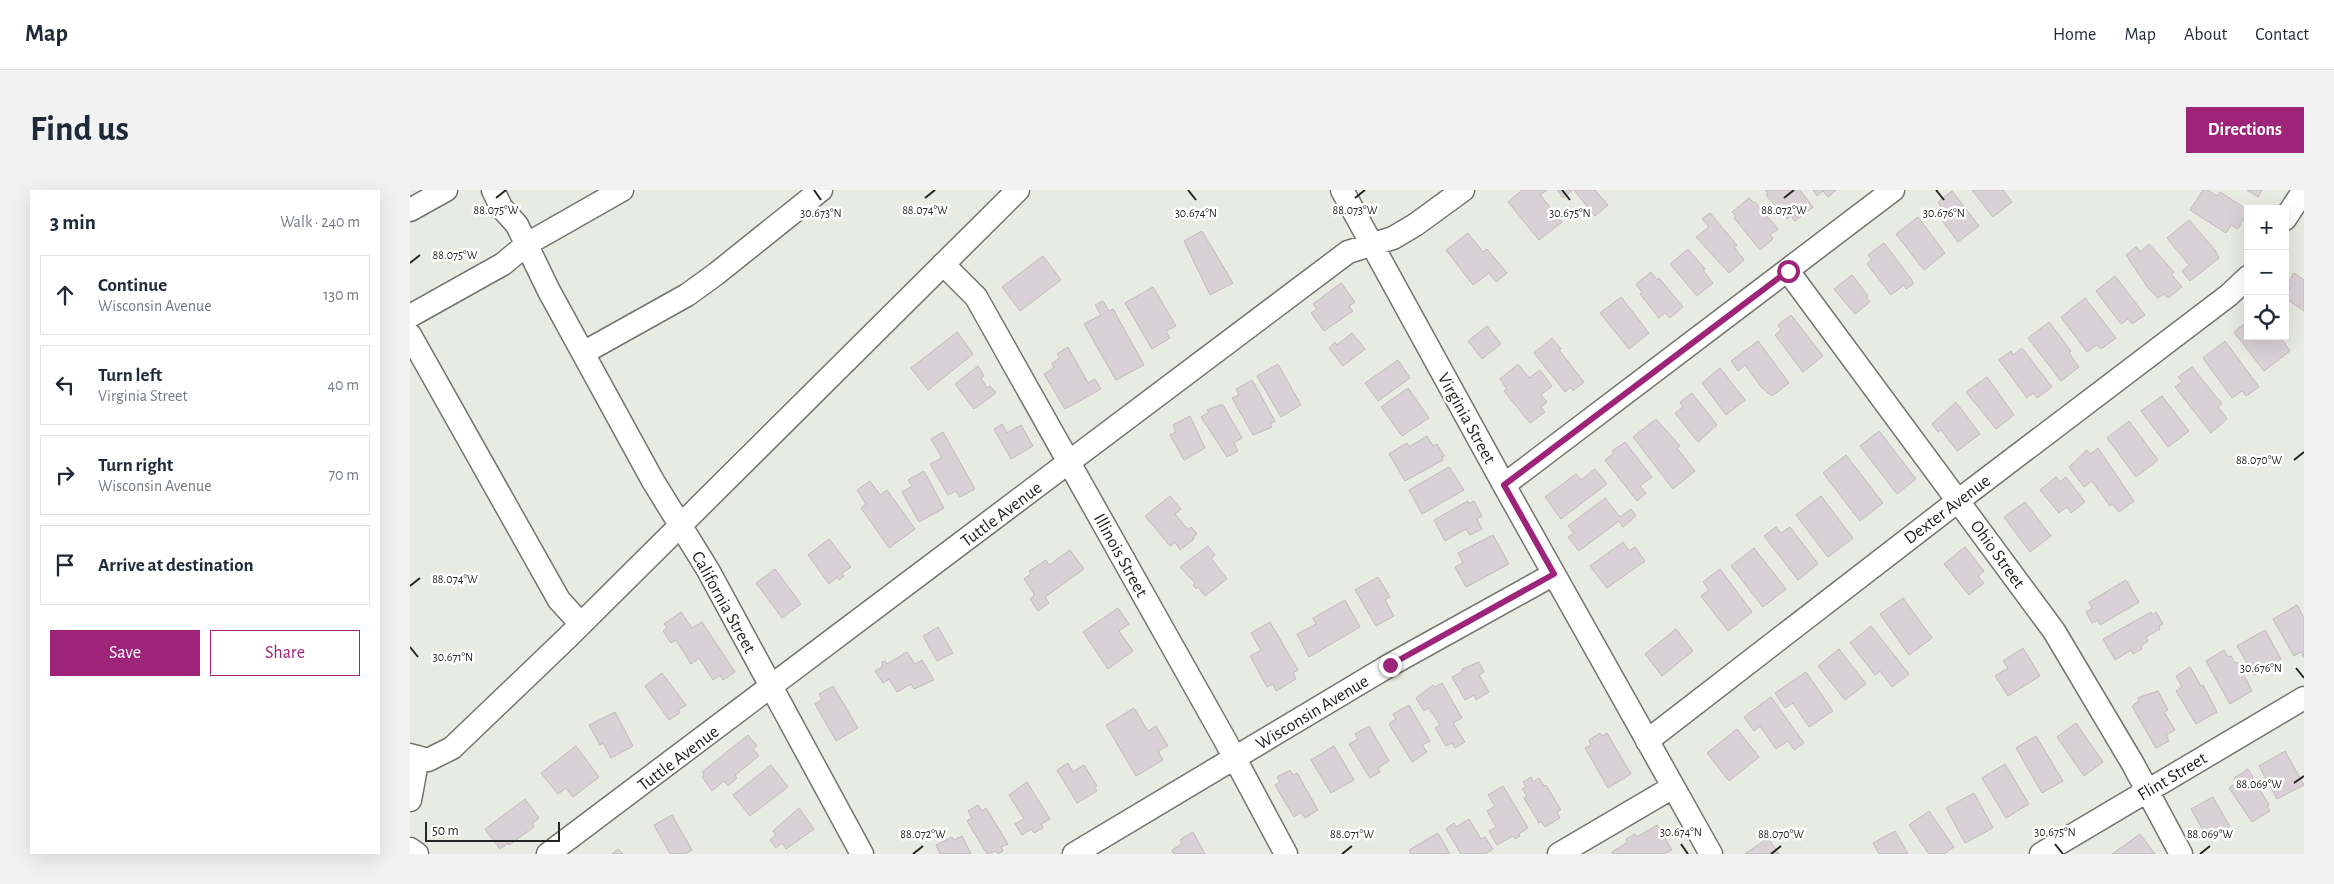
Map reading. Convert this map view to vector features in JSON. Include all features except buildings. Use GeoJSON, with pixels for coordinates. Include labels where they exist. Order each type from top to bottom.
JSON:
{"type":"FeatureCollection","features":[{"type":"Feature","properties":{"kind":"street"},"geometry":{"type":"LineString","coordinates":[[410,210],[446,190]]}},
{"type":"Feature","properties":{"kind":"street","name":"California Street"},"geometry":{"type":"LineString","coordinates":[[478,190],[497,198],[518,224],[549,292],[653,481],[708,570],[862,854]]}},
{"type":"Feature","properties":{"kind":"street"},"geometry":{"type":"LineString","coordinates":[[410,316],[503,264],[527,244],[622,190]]}},
{"type":"Feature","properties":{"kind":"street"},"geometry":{"type":"LineString","coordinates":[[583,353],[695,290],[821,190]]}},
{"type":"Feature","properties":{"kind":"street"},"geometry":{"type":"LineString","coordinates":[[410,800],[414,756],[428,760],[452,748],[681,526],[1018,190]]}},
{"type":"Feature","properties":{"kind":"street","name":"Virginia Street"},"geometry":{"type":"LineString","coordinates":[[1342,190],[1504,485],[1711,854]]}},
{"type":"Feature","properties":{"kind":"street","name":"Tuttle Avenue"},"geometry":{"type":"LineString","coordinates":[[548,854],[772,688],[1348,252],[1393,238],[1415,225],[1463,190]]}},
{"type":"Feature","properties":{"kind":"street"},"geometry":{"type":"LineString","coordinates":[[1504,485],[1788,271],[1892,190]]}},
{"type":"Feature","properties":{"kind":"street"},"geometry":{"type":"LineString","coordinates":[[2289,214],[2304,190]]}},
{"type":"Feature","properties":{"kind":"street","name":"Illinois Street"},"geometry":{"type":"LineString","coordinates":[[943,264],[976,297],[1286,854]]}},
{"type":"Feature","properties":{"kind":"street","name":"Ohio Street"},"geometry":{"type":"LineString","coordinates":[[1788,271],[2054,631],[2147,791],[2181,854]]}},
{"type":"Feature","properties":{"kind":"street","name":"Dexter Avenue"},"geometry":{"type":"LineString","coordinates":[[1647,741],[1958,500],[2230,295],[2244,282]]}},
{"type":"Feature","properties":{"kind":"street"},"geometry":{"type":"LineString","coordinates":[[410,335],[558,600],[581,624]]}},
{"type":"Feature","properties":{"kind":"street","name":"Wisconsin Avenue"},"geometry":{"type":"LineString","coordinates":[[1074,854],[1390,665],[1554,574]]}},
{"type":"Feature","properties":{"kind":"street","name":"Flint Street"},"geometry":{"type":"LineString","coordinates":[[2041,854],[2304,698]]}},
{"type":"Feature","properties":{"kind":"street"},"geometry":{"type":"LineString","coordinates":[[1559,854],[1673,787]]}},
{"type":"Feature","properties":{"kind":"street"},"geometry":{"type":"LineString","coordinates":[[410,850],[417,854]]}},
{"type":"Feature","properties":{"kind":"route"},"geometry":{"type":"LineString","coordinates":[[1390,665],[1554,574],[1504,485],[1788,271]]}}]}
